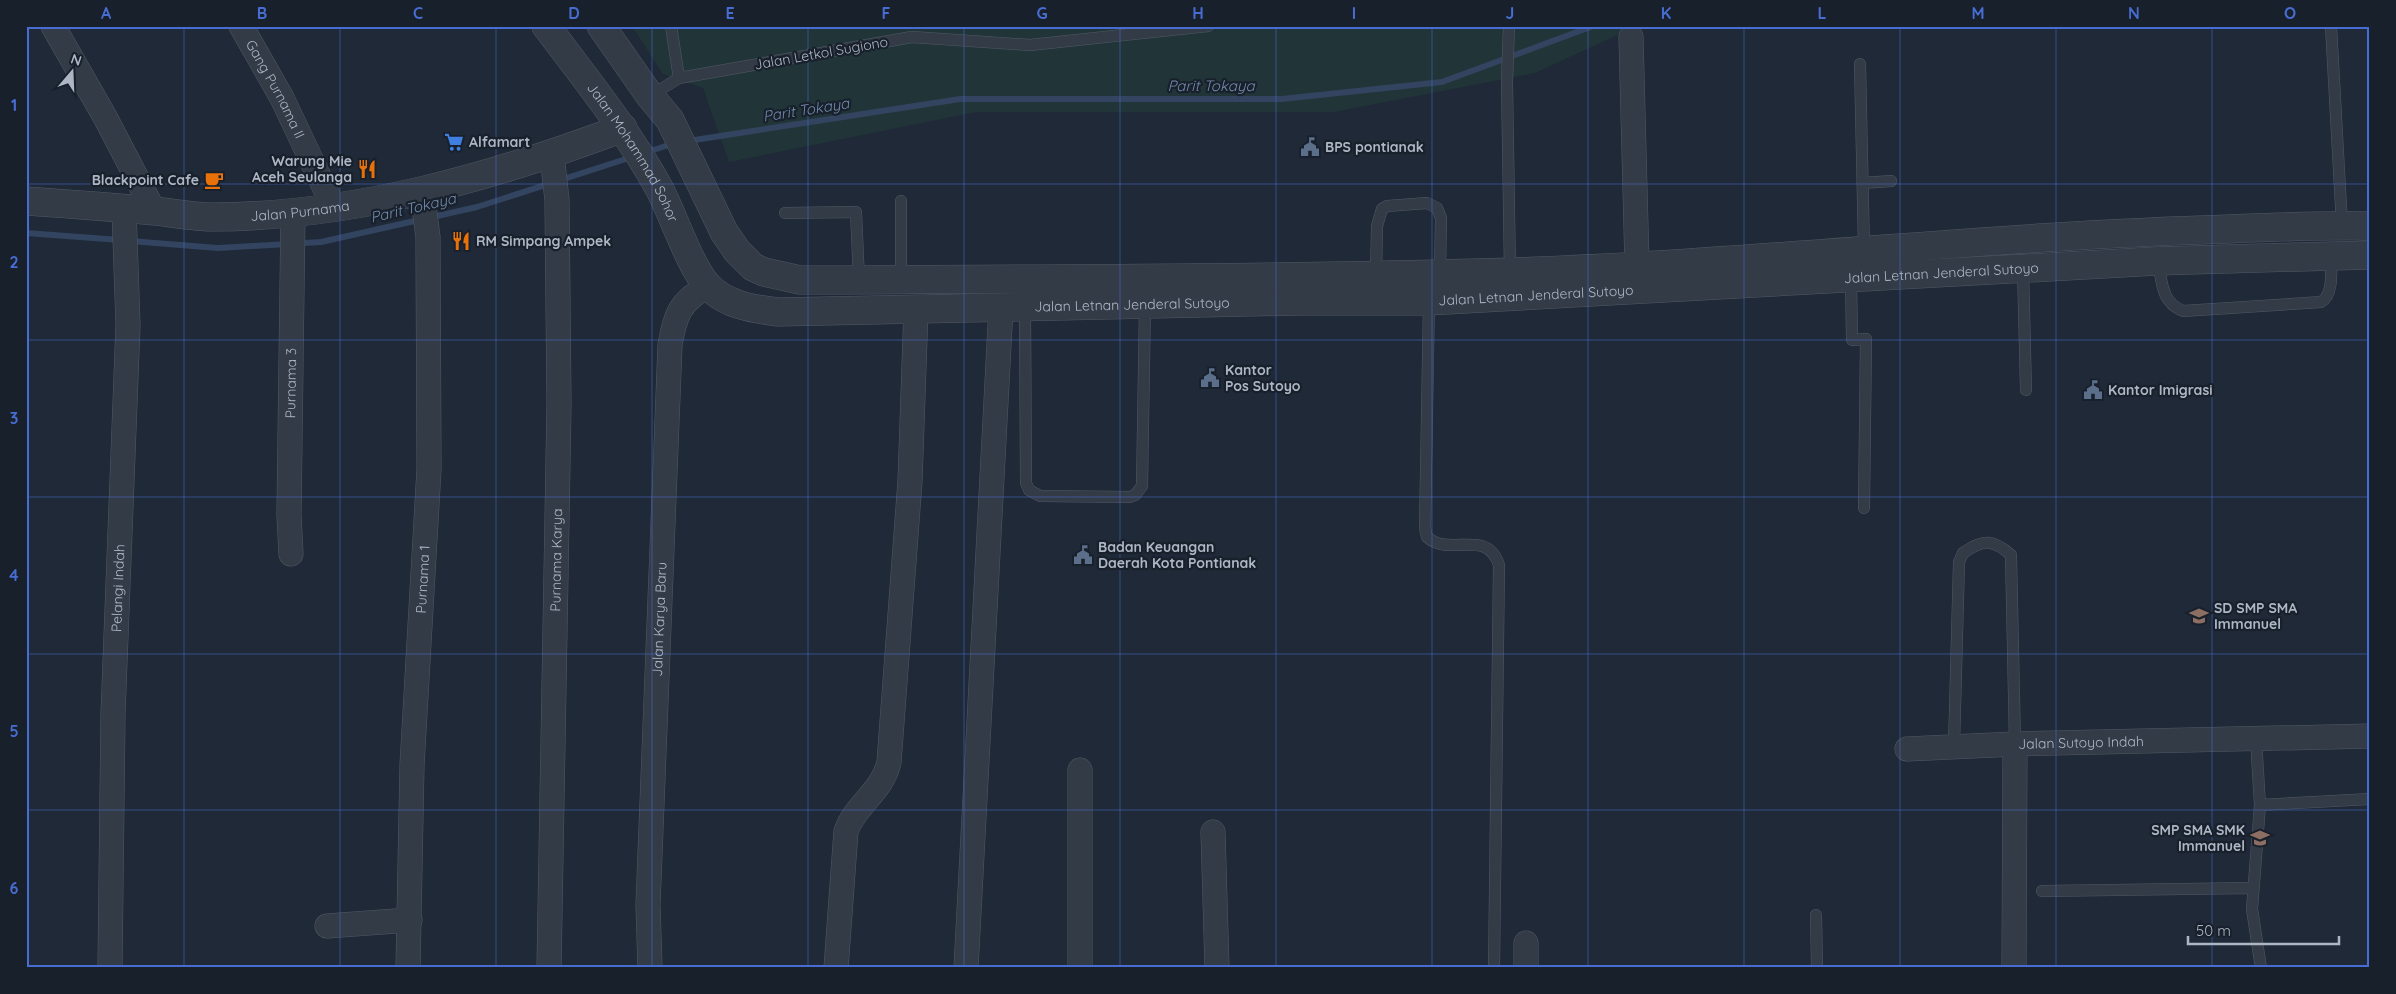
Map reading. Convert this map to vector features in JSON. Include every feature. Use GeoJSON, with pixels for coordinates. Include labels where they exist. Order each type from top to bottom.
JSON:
{"type":"FeatureCollection","features":[{"type":"Feature","properties":{"kind":"street"},"geometry":{"type":"LineString","coordinates":[[53,26],[105,117],[154,211]]}},
{"type":"Feature","properties":{"kind":"street","name":"Gang Purnama II"},"geometry":{"type":"LineString","coordinates":[[241,26],[282,98],[334,208]]}},
{"type":"Feature","properties":{"kind":"street","name":"Jalan Mohammad Sohor"},"geometry":{"type":"LineString","coordinates":[[546,26],[626,133],[659,189],[708,286]]}},
{"type":"Feature","properties":{"kind":"street"},"geometry":{"type":"LineString","coordinates":[[601,26],[650,96]]}},
{"type":"Feature","properties":{"kind":"street"},"geometry":{"type":"LineString","coordinates":[[1631,37],[1637,265]]}},
{"type":"Feature","properties":{"kind":"street","name":"Jalan Letnan Jenderal Sutoyo"},"geometry":{"type":"LineString","coordinates":[[650,96],[670,120],[724,232],[736,251],[753,267],[783,278],[901,279],[1299,290],[1429,301],[2023,270],[2158,261],[2332,254],[2370,255]]}},
{"type":"Feature","properties":{"kind":"street","name":"Jalan Purnama"},"geometry":{"type":"LineString","coordinates":[[26,201],[124,218],[154,211],[293,223],[334,208],[424,201],[553,164],[626,133]]}},
{"type":"Feature","properties":{"kind":"street","name":"Purnama Karya"},"geometry":{"type":"LineString","coordinates":[[549,968],[560,404],[557,200],[553,164]]}},
{"type":"Feature","properties":{"kind":"street","name":"Purnama 1"},"geometry":{"type":"LineString","coordinates":[[408,968],[412,765],[429,469],[428,237],[424,201]]}},
{"type":"Feature","properties":{"kind":"street","name":"Pelangi Indah"},"geometry":{"type":"LineString","coordinates":[[110,968],[113,714],[128,324],[124,218]]}},
{"type":"Feature","properties":{"kind":"street","name":"Purnama 3"},"geometry":{"type":"LineString","coordinates":[[291,554],[289,515],[293,223]]}},
{"type":"Feature","properties":{"kind":"street","name":"Jalan Letnan Jenderal Sutoyo"},"geometry":{"type":"LineString","coordinates":[[708,286],[722,297],[755,310],[778,312],[1145,304],[1299,290],[1376,275],[1440,272],[1510,272],[1637,265],[2124,233],[2342,225],[2370,226]]}},
{"type":"Feature","properties":{"kind":"street","name":"Jalan Karya Baru"},"geometry":{"type":"LineString","coordinates":[[650,968],[648,905],[670,345],[678,313],[687,300],[708,286]]}},
{"type":"Feature","properties":{"kind":"street"},"geometry":{"type":"LineString","coordinates":[[966,968],[1013,306]]}},
{"type":"Feature","properties":{"kind":"street"},"geometry":{"type":"LineString","coordinates":[[836,968],[846,832],[855,813],[883,780],[889,762],[910,481],[916,308]]}},
{"type":"Feature","properties":{"kind":"street","name":"Jalan Sutoyo Indah"},"geometry":{"type":"LineString","coordinates":[[2014,968],[2015,744],[2370,736]]}},
{"type":"Feature","properties":{"kind":"street"},"geometry":{"type":"LineString","coordinates":[[1907,749],[2015,744]]}},
{"type":"Feature","properties":{"kind":"street"},"geometry":{"type":"LineString","coordinates":[[1080,770],[1080,968]]}},
{"type":"Feature","properties":{"kind":"street"},"geometry":{"type":"LineString","coordinates":[[1213,832],[1217,968]]}},
{"type":"Feature","properties":{"kind":"street"},"geometry":{"type":"LineString","coordinates":[[327,926],[410,920]]}},
{"type":"Feature","properties":{"kind":"street"},"geometry":{"type":"LineString","coordinates":[[1526,943],[1526,968]]}},
{"type":"Feature","properties":{"kind":"lane"},"geometry":{"type":"LineString","coordinates":[[671,26],[679,78]]}},
{"type":"Feature","properties":{"kind":"lane","name":"Jalan Letkol Sugiono"},"geometry":{"type":"LineString","coordinates":[[650,96],[679,78],[911,32],[1030,45],[1169,28],[1208,26]]}},
{"type":"Feature","properties":{"kind":"lane"},"geometry":{"type":"LineString","coordinates":[[2331,26],[2342,225]]}},
{"type":"Feature","properties":{"kind":"lane"},"geometry":{"type":"LineString","coordinates":[[1509,31],[1507,82],[1510,272]]}},
{"type":"Feature","properties":{"kind":"lane"},"geometry":{"type":"LineString","coordinates":[[1860,64],[1864,250]]}},
{"type":"Feature","properties":{"kind":"lane"},"geometry":{"type":"LineString","coordinates":[[1863,183],[1891,181]]}},
{"type":"Feature","properties":{"kind":"lane"},"geometry":{"type":"LineString","coordinates":[[901,201],[901,279]]}},
{"type":"Feature","properties":{"kind":"lane"},"geometry":{"type":"LineString","coordinates":[[1376,275],[1377,226],[1382,209],[1387,206],[1428,203],[1437,208],[1441,218],[1440,272]]}},
{"type":"Feature","properties":{"kind":"lane"},"geometry":{"type":"LineString","coordinates":[[785,214],[856,212],[859,280]]}},
{"type":"Feature","properties":{"kind":"lane"},"geometry":{"type":"LineString","coordinates":[[2158,261],[2165,297],[2175,308],[2183,311],[2321,302],[2326,299],[2328,293],[2332,254]]}},
{"type":"Feature","properties":{"kind":"lane"},"geometry":{"type":"LineString","coordinates":[[2023,270],[2026,390]]}},
{"type":"Feature","properties":{"kind":"lane"},"geometry":{"type":"LineString","coordinates":[[1851,279],[1852,340],[1866,340],[1864,508]]}},
{"type":"Feature","properties":{"kind":"lane"},"geometry":{"type":"LineString","coordinates":[[1429,301],[1425,528],[1427,537],[1438,544],[1480,545],[1490,548],[1496,555],[1499,565],[1494,968]]}},
{"type":"Feature","properties":{"kind":"lane"},"geometry":{"type":"LineString","coordinates":[[1013,306],[1026,483],[1029,490],[1040,496],[1130,497],[1135,495],[1142,486],[1145,304]]}},
{"type":"Feature","properties":{"kind":"lane"},"geometry":{"type":"LineString","coordinates":[[1954,746],[1959,562],[1963,553],[1985,542],[2000,544],[2011,555],[2015,744]]}},
{"type":"Feature","properties":{"kind":"lane"},"geometry":{"type":"LineString","coordinates":[[2256,739],[2260,805],[2252,909],[2261,968]]}},
{"type":"Feature","properties":{"kind":"lane"},"geometry":{"type":"LineString","coordinates":[[2260,805],[2370,799]]}},
{"type":"Feature","properties":{"kind":"lane"},"geometry":{"type":"LineString","coordinates":[[2042,891],[2254,888]]}},
{"type":"Feature","properties":{"kind":"lane"},"geometry":{"type":"LineString","coordinates":[[1816,915],[1817,968]]}},
{"type":"Feature","properties":{"kind":"green space"},"geometry":{"type":"Polygon","coordinates":[[[632,26],[1637,26],[1535,73],[1334,112],[976,112],[729,162],[703,88],[663,74],[632,26]]]}},
{"type":"Feature","properties":{"kind":"waterway","name":"Parit Tokaya"},"geometry":{"type":"LineString","coordinates":[[688,141],[960,99],[1282,99],[1442,82],[1593,26]]}},
{"type":"Feature","properties":{"kind":"waterway","name":"Parit Tokaya"},"geometry":{"type":"LineString","coordinates":[[647,152],[675,143]]}},
{"type":"Feature","properties":{"kind":"waterway","name":"Parit Tokaya"},"geometry":{"type":"LineString","coordinates":[[130,241],[218,248],[321,242],[477,207],[632,157]]}},
{"type":"Feature","properties":{"kind":"waterway","name":"Parit Tokaya"},"geometry":{"type":"LineString","coordinates":[[26,233],[120,240]]}},
{"type":"Feature","properties":{"kind":"place","name":"Alfamart"},"geometry":{"type":"Point","coordinates":[454,142]}},
{"type":"Feature","properties":{"kind":"place","name":"BPS pontianak"},"geometry":{"type":"Point","coordinates":[1310,147]}},
{"type":"Feature","properties":{"kind":"place","name":"Warung Mie Aceh Seulanga"},"geometry":{"type":"Point","coordinates":[367,169]}},
{"type":"Feature","properties":{"kind":"place","name":"Blackpoint Cafe"},"geometry":{"type":"Point","coordinates":[214,180]}},
{"type":"Feature","properties":{"kind":"place","name":"RM Simpang Ampek"},"geometry":{"type":"Point","coordinates":[461,241]}},
{"type":"Feature","properties":{"kind":"place","name":"Kantor Pos Sutoyo"},"geometry":{"type":"Point","coordinates":[1210,378]}},
{"type":"Feature","properties":{"kind":"place","name":"Kantor Imigrasi"},"geometry":{"type":"Point","coordinates":[2093,390]}},
{"type":"Feature","properties":{"kind":"place","name":"Badan Keuangan Daerah Kota Pontianak"},"geometry":{"type":"Point","coordinates":[1083,555]}},
{"type":"Feature","properties":{"kind":"place","name":"SD SMP SMA Immanuel"},"geometry":{"type":"Point","coordinates":[2199,616]}},
{"type":"Feature","properties":{"kind":"place","name":"SMP SMA SMK Immanuel"},"geometry":{"type":"Point","coordinates":[2260,838]}}]}
